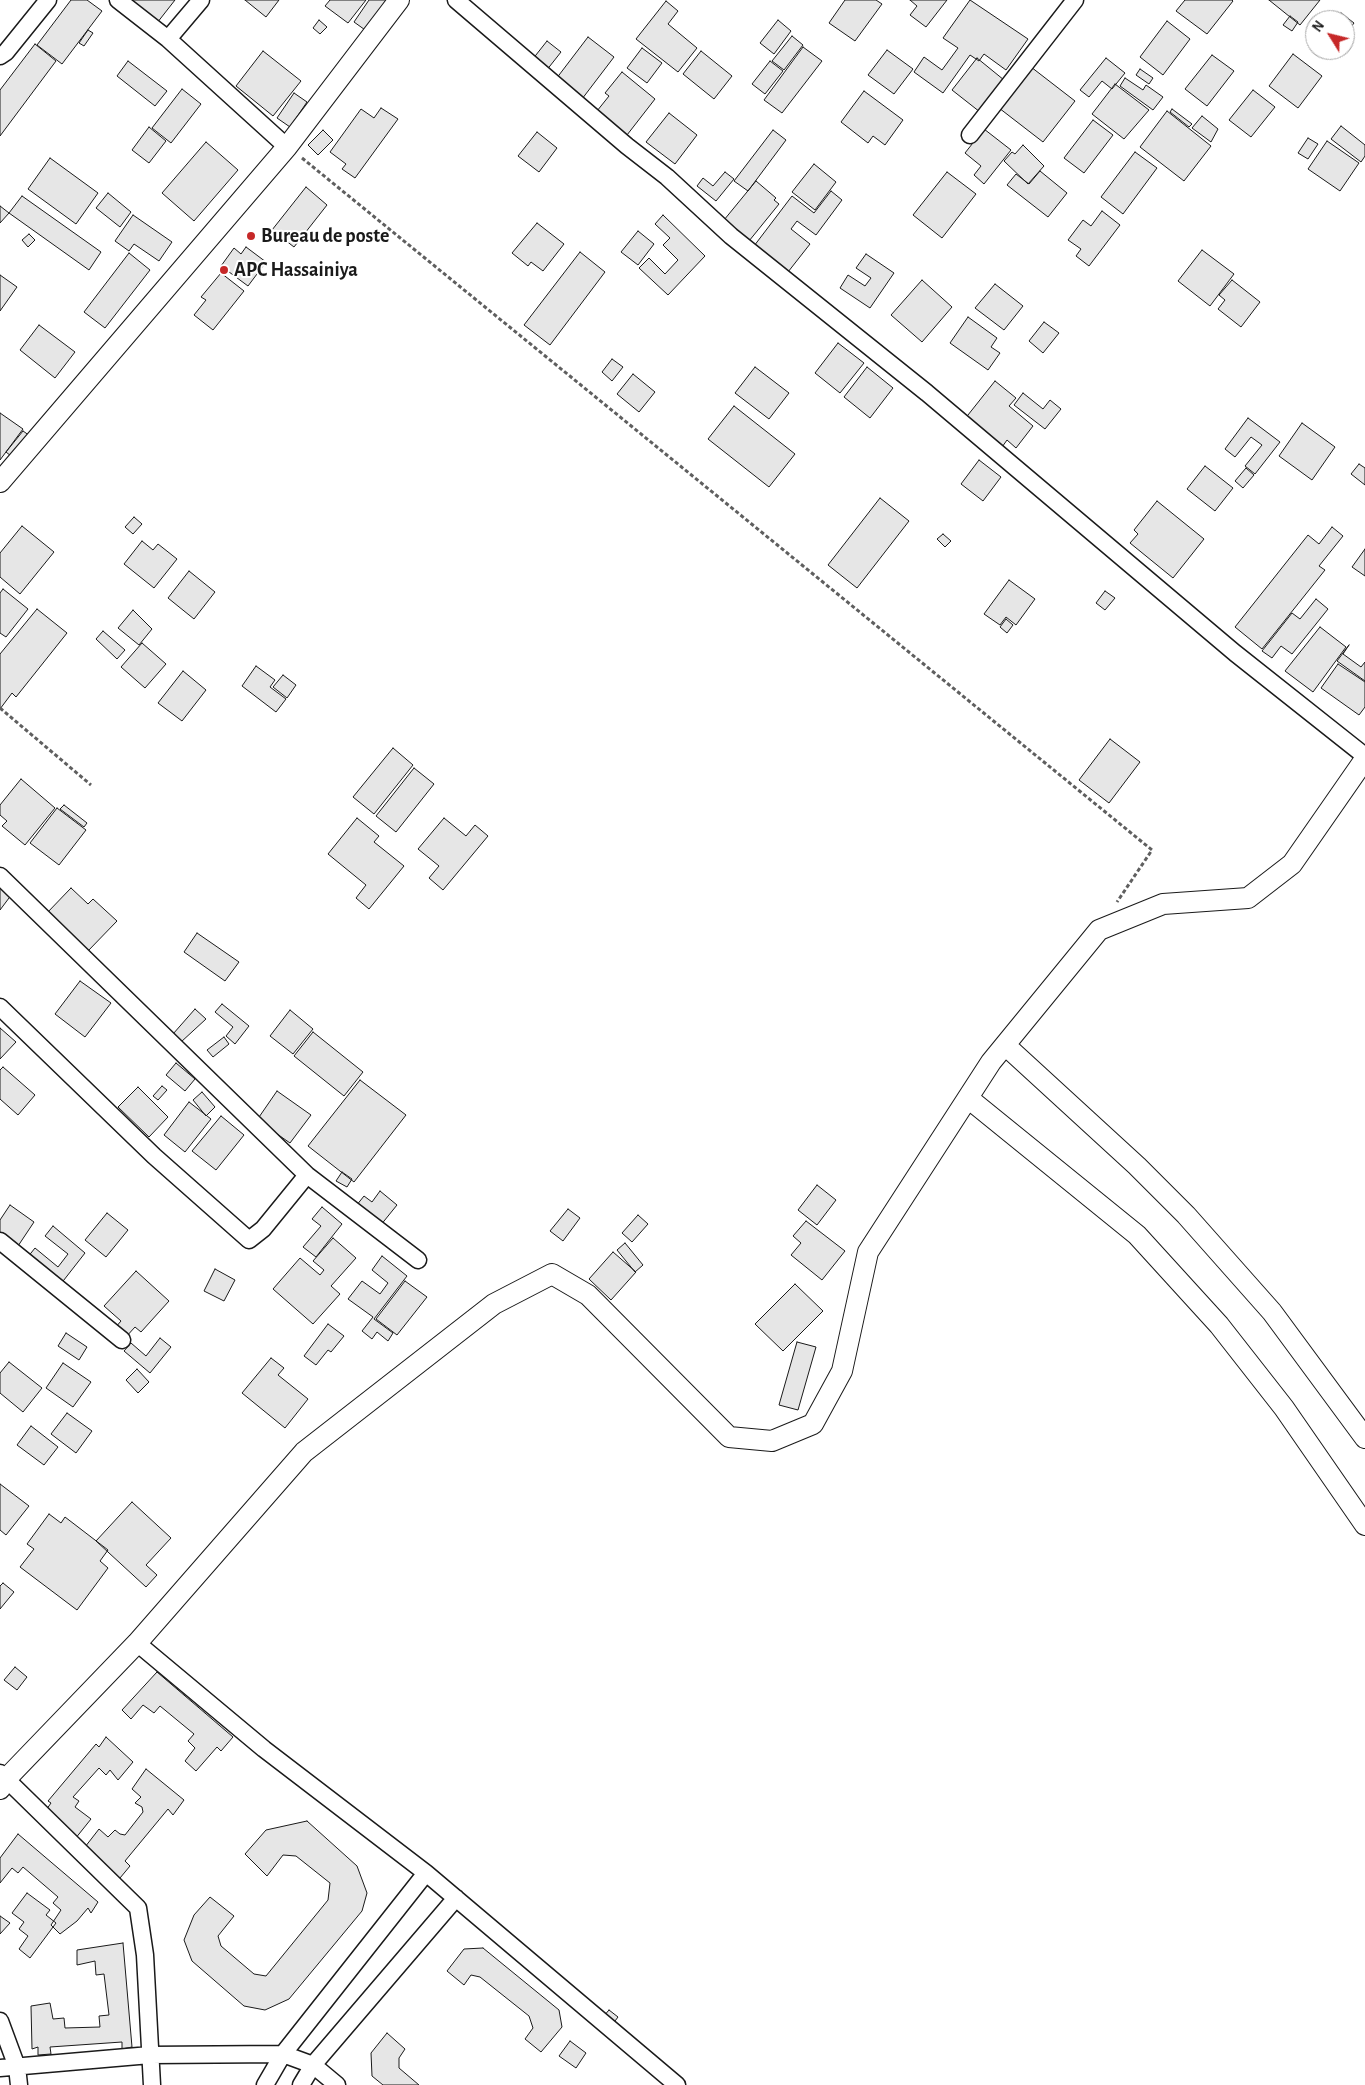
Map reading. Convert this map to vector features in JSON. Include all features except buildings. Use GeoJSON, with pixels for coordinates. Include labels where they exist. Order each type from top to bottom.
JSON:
{"type":"FeatureCollection","features":[{"type":"Feature","properties":{"kind":"street"},"geometry":{"type":"LineString","coordinates":[[0,56],[48,0]]}},
{"type":"Feature","properties":{"kind":"street"},"geometry":{"type":"LineString","coordinates":[[118,0],[168,39],[287,147]]}},
{"type":"Feature","properties":{"kind":"street"},"geometry":{"type":"LineString","coordinates":[[168,39],[201,0]]}},
{"type":"Feature","properties":{"kind":"street"},"geometry":{"type":"LineString","coordinates":[[0,482],[287,147],[399,0]]}},
{"type":"Feature","properties":{"kind":"street"},"geometry":{"type":"LineString","coordinates":[[152,2085],[145,1955],[138,1908],[2,1780],[137,1644],[304,1452],[494,1304],[552,1274],[588,1295],[729,1437],[772,1441],[813,1424],[842,1372],[868,1252],[968,1098],[1005,1045],[1099,930],[1163,904],[1248,898],[1292,864],[1365,757],[1200,624],[926,393],[731,236],[667,177],[627,146],[456,0]]}},
{"type":"Feature","properties":{"kind":"street"},"geometry":{"type":"LineString","coordinates":[[970,135],[1075,0]]}},
{"type":"Feature","properties":{"kind":"street"},"geometry":{"type":"LineString","coordinates":[[0,876],[307,1175],[418,1260]]}},
{"type":"Feature","properties":{"kind":"street"},"geometry":{"type":"LineString","coordinates":[[0,1007],[154,1156],[249,1240],[263,1229],[307,1175]]}},
{"type":"Feature","properties":{"kind":"street"},"geometry":{"type":"LineString","coordinates":[[1005,1045],[1137,1166],[1186,1216],[1272,1312],[1365,1438]]}},
{"type":"Feature","properties":{"kind":"street"},"geometry":{"type":"LineString","coordinates":[[968,1098],[1137,1235],[1219,1325],[1249,1363],[1284,1408],[1365,1525]]}},
{"type":"Feature","properties":{"kind":"street"},"geometry":{"type":"LineString","coordinates":[[0,1241],[122,1340]]}},
{"type":"Feature","properties":{"kind":"street"},"geometry":{"type":"LineString","coordinates":[[137,1644],[264,1749],[426,1873],[677,2085]]}},
{"type":"Feature","properties":{"kind":"street"},"geometry":{"type":"LineString","coordinates":[[265,2085],[283,2054],[426,1873]]}},
{"type":"Feature","properties":{"kind":"street"},"geometry":{"type":"LineString","coordinates":[[301,2085],[313,2065],[456,1898]]}},
{"type":"Feature","properties":{"kind":"street"},"geometry":{"type":"LineString","coordinates":[[0,2021],[17,2067],[19,2085]]}},
{"type":"Feature","properties":{"kind":"street"},"geometry":{"type":"LineString","coordinates":[[0,2068],[150,2055],[283,2054],[313,2065],[337,2085]]}},
{"type":"Feature","properties":{"kind":"path"},"geometry":{"type":"LineString","coordinates":[[287,147],[1152,850],[1099,930]]}},
{"type":"Feature","properties":{"kind":"path"},"geometry":{"type":"LineString","coordinates":[[0,708],[92,785]]}},
{"type":"Feature","properties":{"kind":"place","name":"Bureau de poste"},"geometry":{"type":"Point","coordinates":[251,236]}},
{"type":"Feature","properties":{"kind":"place","name":"APC Hassainiya"},"geometry":{"type":"Point","coordinates":[224,270]}}]}
